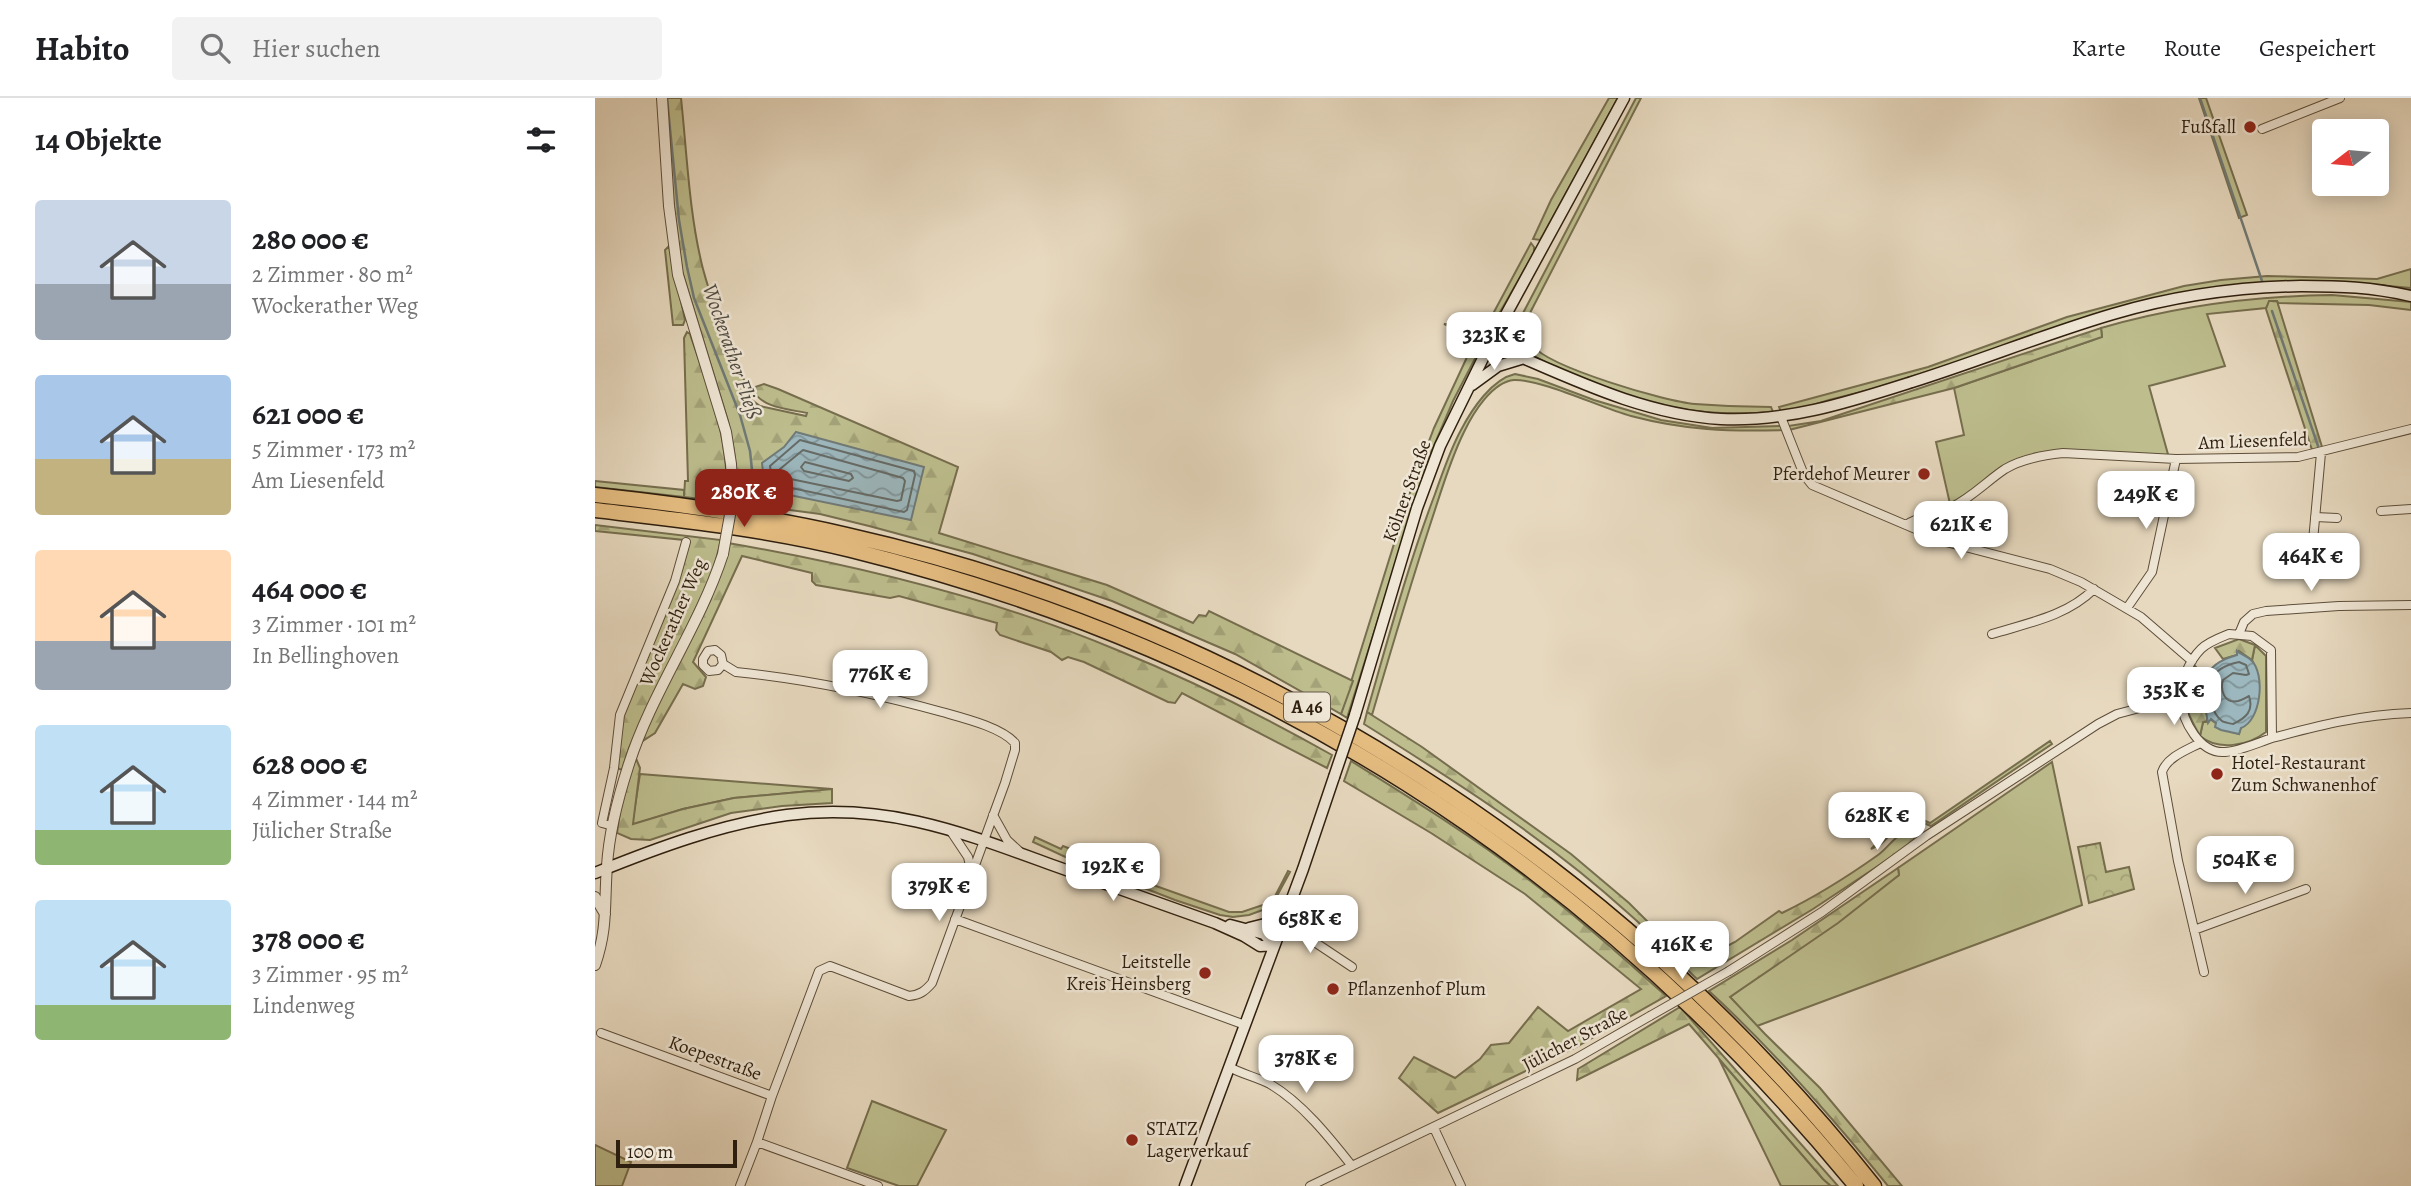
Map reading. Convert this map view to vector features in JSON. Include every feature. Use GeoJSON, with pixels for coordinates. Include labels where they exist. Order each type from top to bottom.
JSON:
{"type":"FeatureCollection","features":[{"type":"Feature","properties":{"kind":"highway","name":"A 46"},"geometry":{"type":"LineString","coordinates":[[595,495],[671,503],[759,517],[849,535],[969,568],[1120,621],[1177,645],[1321,715],[1436,785],[1487,820],[1633,933],[1773,1067],[1832,1133],[1874,1186]]}},
{"type":"Feature","properties":{"kind":"highway","name":"A 46"},"geometry":{"type":"LineString","coordinates":[[595,510],[757,532],[834,546],[969,581],[1109,631],[1235,687],[1316,728],[1491,839],[1623,943],[1763,1078],[1856,1186]]}},
{"type":"Feature","properties":{"kind":"main road","name":"Kölner Straße"},"geometry":{"type":"LineString","coordinates":[[1185,1186],[1334,777],[1417,508],[1440,446],[1490,344],[1624,98]]}},
{"type":"Feature","properties":{"kind":"main road"},"geometry":{"type":"LineString","coordinates":[[1490,344],[1611,395],[1665,411],[1721,419],[1781,417],[1812,412],[1894,388],[2113,314],[2198,294],[2236,289],[2329,286],[2376,288],[2411,296]]}},
{"type":"Feature","properties":{"kind":"main road"},"geometry":{"type":"LineString","coordinates":[[1470,386],[1498,366],[1521,359]]}},
{"type":"Feature","properties":{"kind":"main road"},"geometry":{"type":"LineString","coordinates":[[595,873],[721,828],[789,815],[827,812],[873,814],[921,821],[984,840],[1215,923],[1260,946],[1274,945]]}},
{"type":"Feature","properties":{"kind":"main road"},"geometry":{"type":"LineString","coordinates":[[1248,929],[1265,924],[1290,903]]}},
{"type":"Feature","properties":{"kind":"main road"},"geometry":{"type":"LineString","coordinates":[[1215,923],[1264,934],[1274,945]]}},
{"type":"Feature","properties":{"kind":"street","name":"Wockerather Weg"},"geometry":{"type":"LineString","coordinates":[[595,965],[603,941],[607,869],[613,826],[627,769],[635,746],[703,607],[723,554],[733,498],[726,432],[678,275],[669,206],[662,98]]}},
{"type":"Feature","properties":{"kind":"street"},"geometry":{"type":"LineString","coordinates":[[2263,130],[2340,98]]}},
{"type":"Feature","properties":{"kind":"street"},"geometry":{"type":"LineString","coordinates":[[1781,417],[1804,475],[1812,485],[1946,542],[2050,569],[2094,589],[2162,633],[2192,661]]}},
{"type":"Feature","properties":{"kind":"street","name":"Am Liesenfeld"},"geometry":{"type":"LineString","coordinates":[[1906,524],[1956,505],[2007,468],[2046,455],[2063,453],[2176,459],[2298,457],[2411,429]]}},
{"type":"Feature","properties":{"kind":"street"},"geometry":{"type":"LineString","coordinates":[[2311,563],[2321,453]]}},
{"type":"Feature","properties":{"kind":"street","name":"Am Liesenfeld"},"geometry":{"type":"LineString","coordinates":[[2127,608],[2152,572],[2176,459]]}},
{"type":"Feature","properties":{"kind":"street"},"geometry":{"type":"LineString","coordinates":[[2381,511],[2411,509]]}},
{"type":"Feature","properties":{"kind":"street"},"geometry":{"type":"LineString","coordinates":[[2315,517],[2337,518]]}},
{"type":"Feature","properties":{"kind":"street","name":"Wockerather Weg"},"geometry":{"type":"LineString","coordinates":[[613,826],[602,822],[614,768],[620,715],[675,582],[686,542]]}},
{"type":"Feature","properties":{"kind":"street"},"geometry":{"type":"LineString","coordinates":[[1992,634],[2067,610],[2094,589]]}},
{"type":"Feature","properties":{"kind":"street"},"geometry":{"type":"LineString","coordinates":[[2239,634],[2243,622],[2253,614],[2266,611],[2411,605]]}},
{"type":"Feature","properties":{"kind":"street"},"geometry":{"type":"LineString","coordinates":[[2272,738],[2271,650],[2252,636],[2239,634],[2229,634],[2202,648],[2185,677],[2181,697],[2190,729],[2209,750],[2224,752],[2331,722],[2411,713]]}},
{"type":"Feature","properties":{"kind":"street"},"geometry":{"type":"LineString","coordinates":[[723,664],[736,672],[839,686],[892,698],[963,718],[1005,734],[1015,743],[993,815],[932,983],[917,996],[909,996],[829,966],[819,971],[772,1096]]}},
{"type":"Feature","properties":{"kind":"street","name":"Jülicher Straße"},"geometry":{"type":"LineString","coordinates":[[1310,1186],[1575,1059],[1729,971],[1822,912],[1897,856],[2098,724],[2117,714],[2181,697]]}},
{"type":"Feature","properties":{"kind":"street"},"geometry":{"type":"LineString","coordinates":[[2200,743],[2169,761],[2162,772],[2204,972]]}},
{"type":"Feature","properties":{"kind":"street"},"geometry":{"type":"LineString","coordinates":[[993,815],[1007,839],[1021,853]]}},
{"type":"Feature","properties":{"kind":"street"},"geometry":{"type":"LineString","coordinates":[[950,829],[968,857],[972,874]]}},
{"type":"Feature","properties":{"kind":"street"},"geometry":{"type":"LineString","coordinates":[[2194,930],[2306,890]]}},
{"type":"Feature","properties":{"kind":"street"},"geometry":{"type":"LineString","coordinates":[[595,897],[606,916]]}},
{"type":"Feature","properties":{"kind":"street"},"geometry":{"type":"LineString","coordinates":[[955,919],[1245,1025]]}},
{"type":"Feature","properties":{"kind":"street"},"geometry":{"type":"LineString","coordinates":[[1283,921],[1352,967]]}},
{"type":"Feature","properties":{"kind":"street","name":"Koepestraße"},"geometry":{"type":"LineString","coordinates":[[601,1033],[772,1096],[740,1186]]}},
{"type":"Feature","properties":{"kind":"street"},"geometry":{"type":"LineString","coordinates":[[1229,1068],[1248,1073],[1272,1086],[1327,1136],[1352,1166]]}},
{"type":"Feature","properties":{"kind":"street"},"geometry":{"type":"LineString","coordinates":[[1434,1128],[1461,1186]]}},
{"type":"Feature","properties":{"kind":"street"},"geometry":{"type":"LineString","coordinates":[[757,1142],[878,1186]]}},
{"type":"Feature","properties":{"kind":"green space"},"geometry":{"type":"Polygon","coordinates":[[[666,98],[681,98],[691,205],[698,248],[719,319],[752,400],[760,406],[806,416],[807,413],[761,400],[752,388],[764,384],[958,467],[939,533],[1107,585],[1193,623],[1199,615],[1206,616],[1209,611],[1353,681],[1341,714],[1235,654],[1112,601],[973,554],[869,526],[820,514],[737,503],[734,451],[728,421],[682,271],[673,200],[666,98]]]}},
{"type":"Feature","properties":{"kind":"green space"},"geometry":{"type":"Polygon","coordinates":[[[1609,98],[1618,98],[1540,240],[1533,239],[1551,200],[1609,98]]]}},
{"type":"Feature","properties":{"kind":"green space"},"geometry":{"type":"Polygon","coordinates":[[[1636,98],[1641,98],[1531,311],[1527,324],[1528,337],[1533,346],[1561,364],[1635,390],[1680,402],[1771,407],[1773,412],[1718,413],[1644,401],[1595,384],[1545,362],[1523,348],[1511,336],[1636,98]]]}},
{"type":"Feature","properties":{"kind":"green space"},"geometry":{"type":"Polygon","coordinates":[[[2199,98],[2206,98],[2247,215],[2239,218],[2199,98]]]}},
{"type":"Feature","properties":{"kind":"green space"},"geometry":{"type":"Polygon","coordinates":[[[1531,243],[1534,253],[1485,338],[1477,338],[1444,324],[1471,330],[1487,325],[1531,243]]]}},
{"type":"Feature","properties":{"kind":"green space"},"geometry":{"type":"Polygon","coordinates":[[[669,246],[685,320],[683,325],[673,325],[665,250],[669,246]]]}},
{"type":"Feature","properties":{"kind":"green space"},"geometry":{"type":"Polygon","coordinates":[[[2411,269],[2411,288],[2333,281],[2126,306],[1873,389],[1794,411],[1781,412],[1779,407],[1928,367],[2067,317],[2184,286],[2267,276],[2377,279],[2411,269]]]}},
{"type":"Feature","properties":{"kind":"green space"},"geometry":{"type":"Polygon","coordinates":[[[2332,295],[2411,302],[2411,310],[2369,305],[2270,301],[2266,308],[2207,314],[2225,366],[2149,386],[2169,458],[2113,454],[2026,458],[1950,504],[1936,442],[1964,435],[1954,388],[2093,340],[2102,336],[2101,328],[2129,320],[2215,304],[2273,297],[2332,295]]]}},
{"type":"Feature","properties":{"kind":"green space"},"geometry":{"type":"Polygon","coordinates":[[[2269,301],[2277,301],[2323,450],[2313,453],[2266,309],[2269,301]]]}},
{"type":"Feature","properties":{"kind":"green space"},"geometry":{"type":"Polygon","coordinates":[[[2101,328],[2102,337],[1954,388],[1789,430],[1788,426],[1821,421],[2101,328]]]}},
{"type":"Feature","properties":{"kind":"green space"},"geometry":{"type":"Polygon","coordinates":[[[687,332],[704,376],[722,437],[727,480],[726,502],[684,497],[685,481],[688,481],[684,338],[687,332]]]}},
{"type":"Feature","properties":{"kind":"green space"},"geometry":{"type":"Polygon","coordinates":[[[1466,337],[1479,343],[1480,349],[1453,401],[1430,455],[1347,718],[1341,714],[1412,486],[1434,428],[1468,355],[1466,337]]]}},
{"type":"Feature","properties":{"kind":"green space"},"geometry":{"type":"Polygon","coordinates":[[[1515,374],[1538,379],[1594,400],[1661,420],[1712,428],[1782,426],[1784,430],[1744,431],[1688,427],[1631,416],[1540,384],[1514,380],[1498,386],[1478,408],[1454,454],[1372,715],[1367,712],[1399,602],[1450,453],[1483,396],[1498,382],[1515,374]]]}},
{"type":"Feature","properties":{"kind":"green space"},"geometry":{"type":"Polygon","coordinates":[[[595,481],[684,490],[684,497],[595,487],[595,481]]]}},
{"type":"Feature","properties":{"kind":"green space"},"geometry":{"type":"Polygon","coordinates":[[[595,525],[721,540],[713,572],[629,748],[622,770],[617,768],[623,715],[679,576],[684,540],[595,531],[595,525]]]}},
{"type":"Feature","properties":{"kind":"green space"},"geometry":{"type":"Polygon","coordinates":[[[728,543],[877,573],[974,599],[1070,631],[1172,674],[1332,755],[1327,768],[1182,693],[1175,703],[1168,702],[1084,662],[1068,657],[1062,660],[1051,652],[1000,635],[996,630],[997,623],[899,596],[890,598],[816,585],[812,581],[812,573],[742,556],[693,662],[706,677],[703,686],[695,689],[683,684],[655,733],[641,742],[711,599],[728,543]]]}},
{"type":"Feature","properties":{"kind":"green space"},"geometry":{"type":"Polygon","coordinates":[[[2239,639],[2255,645],[2252,660],[2239,651],[2237,655],[2223,659],[2215,648],[2239,639]]]}},
{"type":"Feature","properties":{"kind":"green space"},"geometry":{"type":"Polygon","coordinates":[[[2255,645],[2266,656],[2266,732],[2251,741],[2233,745],[2207,741],[2200,736],[2203,722],[2210,719],[2224,729],[2239,734],[2257,671],[2252,660],[2255,645]]]}},
{"type":"Feature","properties":{"kind":"green space"},"geometry":{"type":"Polygon","coordinates":[[[2195,666],[2205,677],[2202,695],[2207,721],[2203,722],[2200,736],[2186,702],[2195,666]]]}},
{"type":"Feature","properties":{"kind":"green space"},"geometry":{"type":"Polygon","coordinates":[[[1367,712],[1422,747],[1571,854],[1629,903],[1691,965],[1735,942],[1779,911],[1782,913],[1794,907],[1843,879],[1878,855],[1903,833],[1907,831],[1915,837],[1902,850],[1813,909],[1697,979],[1637,921],[1566,861],[1466,790],[1364,724],[1367,712]]]}},
{"type":"Feature","properties":{"kind":"green space"},"geometry":{"type":"Polygon","coordinates":[[[2050,741],[2052,744],[1931,826],[1914,819],[1905,820],[1881,844],[1871,849],[1903,817],[1914,816],[1930,823],[2050,741]]]}},
{"type":"Feature","properties":{"kind":"green space"},"geometry":{"type":"Polygon","coordinates":[[[635,756],[640,768],[633,824],[734,798],[832,789],[832,803],[731,813],[650,840],[631,839],[617,833],[635,756]]]}},
{"type":"Feature","properties":{"kind":"green space"},"geometry":{"type":"Polygon","coordinates":[[[1351,761],[1461,831],[1524,876],[1666,996],[1576,1047],[1438,1113],[1399,1078],[1414,1057],[1455,1078],[1480,1059],[1491,1045],[1509,1043],[1538,1007],[1568,1031],[1641,989],[1525,894],[1344,781],[1351,761]]]}},
{"type":"Feature","properties":{"kind":"green space"},"geometry":{"type":"Polygon","coordinates":[[[2052,762],[2082,905],[1757,1026],[1730,997],[1899,875],[1898,868],[2052,762]]]}},
{"type":"Feature","properties":{"kind":"green space"},"geometry":{"type":"Polygon","coordinates":[[[640,774],[832,789],[734,798],[683,809],[632,825],[640,774]]]}},
{"type":"Feature","properties":{"kind":"green space"},"geometry":{"type":"Polygon","coordinates":[[[1035,837],[1061,849],[1063,846],[1112,865],[1111,870],[1229,912],[1242,912],[1272,902],[1288,871],[1290,872],[1271,907],[1249,915],[1233,917],[1175,900],[1072,860],[1033,842],[1035,837]]]}},
{"type":"Feature","properties":{"kind":"green space"},"geometry":{"type":"Polygon","coordinates":[[[2100,843],[2106,872],[2129,867],[2134,889],[2089,903],[2078,847],[2100,843]]]}},
{"type":"Feature","properties":{"kind":"green space"},"geometry":{"type":"Polygon","coordinates":[[[1898,868],[1899,875],[1838,923],[1730,997],[1820,1088],[1902,1186],[1888,1186],[1802,1085],[1709,991],[1792,940],[1898,868]]]}},
{"type":"Feature","properties":{"kind":"green space"},"geometry":{"type":"Polygon","coordinates":[[[1680,1007],[1838,1186],[1831,1186],[1823,1179],[1689,1024],[1577,1080],[1578,1069],[1680,1007]]]}},
{"type":"Feature","properties":{"kind":"green space"},"geometry":{"type":"Polygon","coordinates":[[[1719,1059],[1823,1179],[1831,1186],[1781,1186],[1719,1059]]]}},
{"type":"Feature","properties":{"kind":"green space"},"geometry":{"type":"Polygon","coordinates":[[[872,1101],[946,1130],[917,1186],[899,1186],[847,1168],[872,1101]]]}},
{"type":"Feature","properties":{"kind":"green space"},"geometry":{"type":"Polygon","coordinates":[[[595,1145],[631,1162],[622,1186],[595,1186],[595,1145]]]}},
{"type":"Feature","properties":{"kind":"water"},"geometry":{"type":"Polygon","coordinates":[[[796,432],[924,467],[911,520],[765,490],[762,463],[784,447],[796,432]]]}},
{"type":"Feature","properties":{"kind":"water"},"geometry":{"type":"Polygon","coordinates":[[[2237,651],[2256,667],[2260,686],[2257,707],[2239,734],[2215,727],[2216,723],[2211,719],[2208,723],[2204,700],[2208,673],[2214,666],[2237,655],[2237,651]]]}},
{"type":"Feature","properties":{"kind":"waterway","name":"Wockerather Fließ"},"geometry":{"type":"LineString","coordinates":[[667,98],[679,220],[687,267],[694,298],[740,415],[750,451],[754,489]]}},
{"type":"Feature","properties":{"kind":"waterway"},"geometry":{"type":"LineString","coordinates":[[2200,98],[2262,281]]}},
{"type":"Feature","properties":{"kind":"waterway"},"geometry":{"type":"LineString","coordinates":[[2272,311],[2318,446]]}},
{"type":"Feature","properties":{"kind":"place","name":"Fußfall"},"geometry":{"type":"Point","coordinates":[2250,127]}},
{"type":"Feature","properties":{"kind":"place","name":"Pferdehof Meurer"},"geometry":{"type":"Point","coordinates":[1924,474]}},
{"type":"Feature","properties":{"kind":"place","name":"Hotel-Restaurant Zum Schwanenhof"},"geometry":{"type":"Point","coordinates":[2217,774]}},
{"type":"Feature","properties":{"kind":"place","name":"Leitstelle Kreis Heinsberg"},"geometry":{"type":"Point","coordinates":[1205,973]}},
{"type":"Feature","properties":{"kind":"place","name":"Pflanzenhof Plum"},"geometry":{"type":"Point","coordinates":[1333,989]}},
{"type":"Feature","properties":{"kind":"place","name":"STATZ Lagerverkauf"},"geometry":{"type":"Point","coordinates":[1132,1140]}}]}
